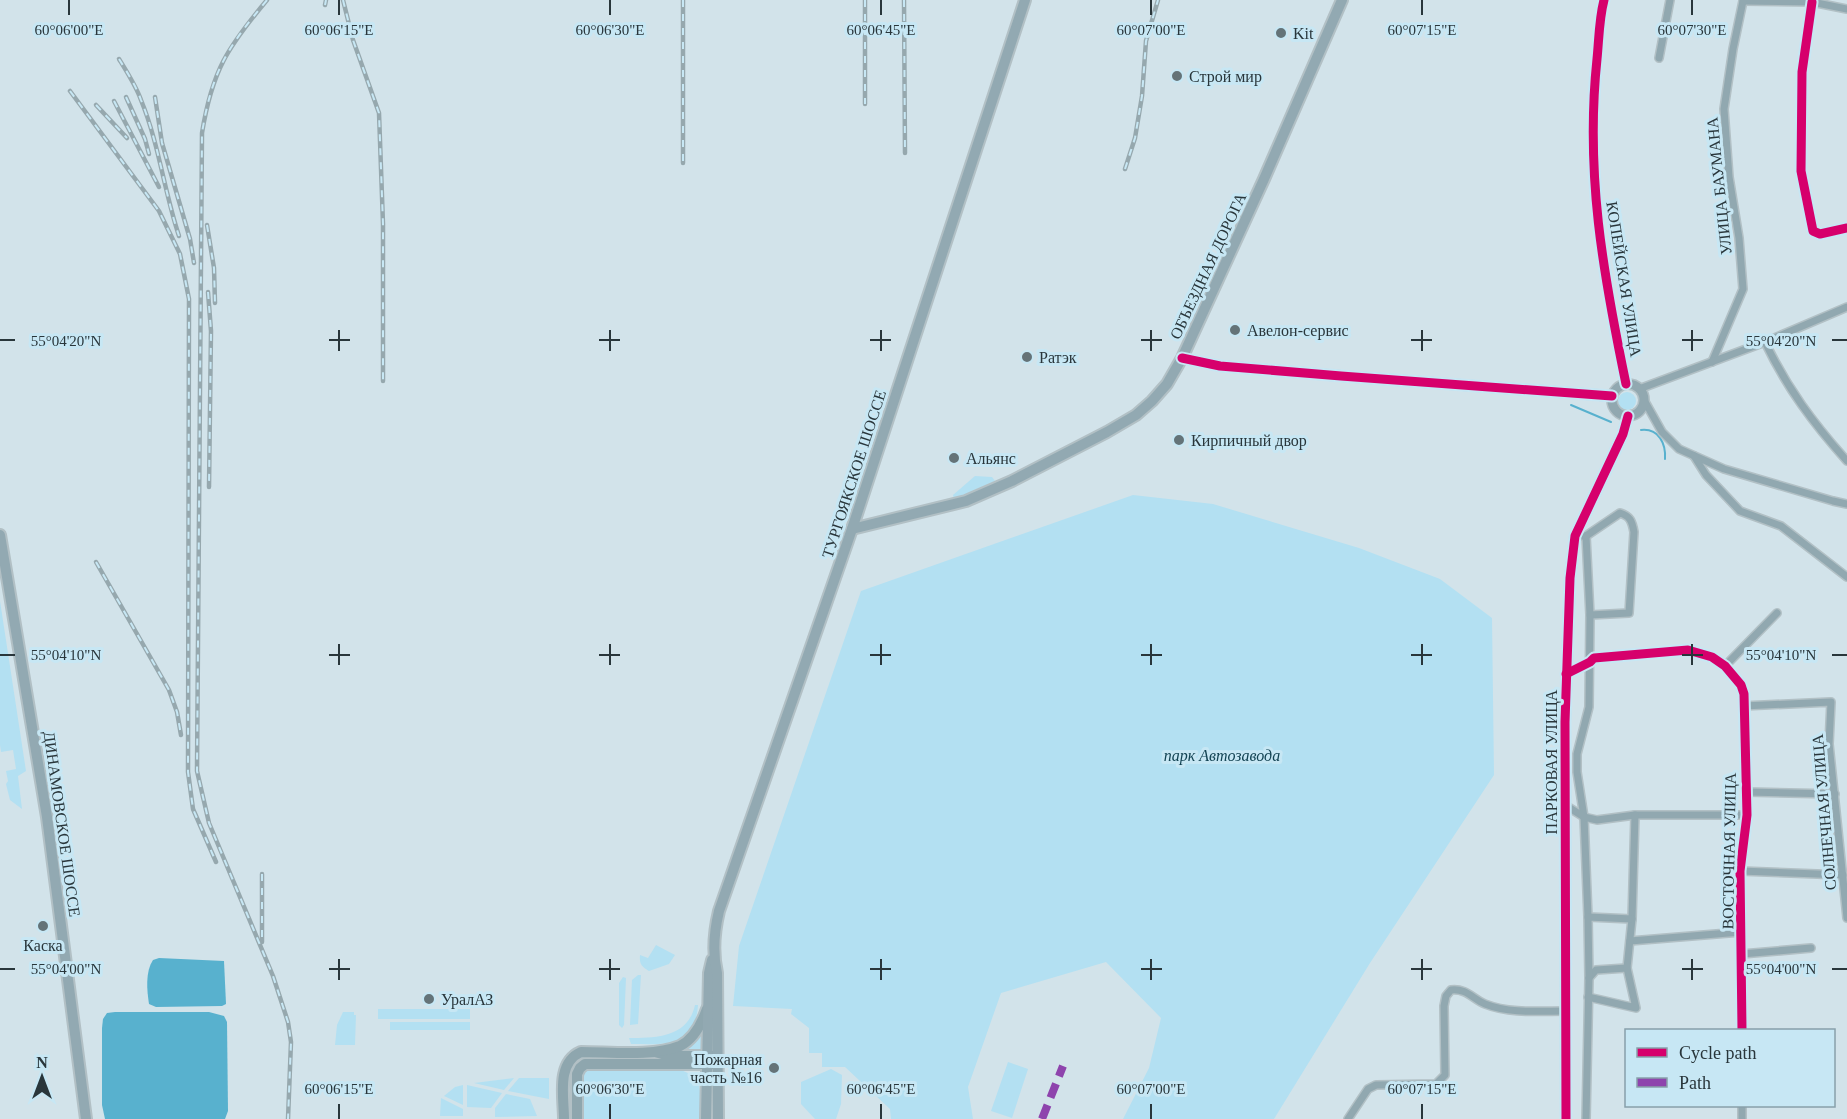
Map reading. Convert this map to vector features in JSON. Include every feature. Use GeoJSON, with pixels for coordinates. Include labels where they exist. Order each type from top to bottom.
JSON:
{"type":"FeatureCollection","features":[{"type":"Feature","properties":{"kind":"main road","name":"ТУРГОЯКСКОЕ ШОССЕ"},"geometry":{"type":"LineString","coordinates":[[712,1060],[708,1003],[714,932],[739,850],[852,529],[1025,0]]}},
{"type":"Feature","properties":{"kind":"main road","name":"ОБЪЕЗДНАЯ ДОРОГА"},"geometry":{"type":"LineString","coordinates":[[852,529],[966,501],[1012,481],[1107,432],[1136,415],[1152,401],[1167,384],[1182,358],[1264,179],[1342,0]]}},
{"type":"Feature","properties":{"kind":"main road","name":"ДИНАМОВСКОЕ ШОССЕ"},"geometry":{"type":"LineString","coordinates":[[0,535],[44,796],[86,1119]]}},
{"type":"Feature","properties":{"kind":"main road","name":"ТУРГОЯКСКОЕ ШОССЕ"},"geometry":{"type":"LineString","coordinates":[[712,1060],[717,973],[713,957]]}},
{"type":"Feature","properties":{"kind":"main road"},"geometry":{"type":"LineString","coordinates":[[564,1119],[564,1070],[570,1059],[581,1052],[655,1052],[681,1045],[694,1035],[703,1020],[708,1003]]}},
{"type":"Feature","properties":{"kind":"main road"},"geometry":{"type":"LineString","coordinates":[[655,1052],[669,1056],[712,1060]]}},
{"type":"Feature","properties":{"kind":"main road"},"geometry":{"type":"LineString","coordinates":[[577,1119],[577,1074],[585,1064],[712,1060]]}},
{"type":"Feature","properties":{"kind":"main road"},"geometry":{"type":"LineString","coordinates":[[706,1119],[712,1060]]}},
{"type":"Feature","properties":{"kind":"main road"},"geometry":{"type":"LineString","coordinates":[[712,1060],[718,1119]]}},
{"type":"Feature","properties":{"kind":"street","name":"КОПЕЙСКАЯ УЛИЦА"},"geometry":{"type":"LineString","coordinates":[[1604,0],[1594,78],[1593,174],[1600,248],[1626,384]]}},
{"type":"Feature","properties":{"kind":"street"},"geometry":{"type":"LineString","coordinates":[[1659,58],[1670,0]]}},
{"type":"Feature","properties":{"kind":"street"},"geometry":{"type":"LineString","coordinates":[[1742,1],[1812,2],[1847,9]]}},
{"type":"Feature","properties":{"kind":"street","name":"УЛИЦА БАУМАНА"},"geometry":{"type":"LineString","coordinates":[[1712,362],[1743,289],[1729,177],[1724,109],[1742,1]]}},
{"type":"Feature","properties":{"kind":"street"},"geometry":{"type":"LineString","coordinates":[[1812,2],[1802,72],[1801,171],[1813,231],[1820,234],[1847,228]]}},
{"type":"Feature","properties":{"kind":"street"},"geometry":{"type":"LineString","coordinates":[[1644,400],[1637,413],[1628,416],[1615,410],[1612,396],[1620,386],[1626,384],[1639,389],[1765,342],[1847,307]]}},
{"type":"Feature","properties":{"kind":"street"},"geometry":{"type":"LineString","coordinates":[[1765,342],[1780,374],[1800,406],[1847,461]]}},
{"type":"Feature","properties":{"kind":"street"},"geometry":{"type":"LineString","coordinates":[[1182,358],[1220,366],[1612,396]]}},
{"type":"Feature","properties":{"kind":"street"},"geometry":{"type":"LineString","coordinates":[[1639,389],[1662,432],[1679,449],[1724,469],[1847,504]]}},
{"type":"Feature","properties":{"kind":"street","name":"ПАРКОВАЯ УЛИЦА"},"geometry":{"type":"LineString","coordinates":[[1566,1119],[1565,774],[1570,578],[1575,536],[1623,434],[1628,416]]}},
{"type":"Feature","properties":{"kind":"street"},"geometry":{"type":"LineString","coordinates":[[1694,456],[1706,475],[1740,511],[1780,526],[1847,577]]}},
{"type":"Feature","properties":{"kind":"street"},"geometry":{"type":"LineString","coordinates":[[1586,1119],[1588,917],[1584,817],[1577,772],[1577,754],[1589,707],[1590,615],[1583,536],[1620,513],[1628,516],[1633,523],[1634,532],[1629,613],[1590,615]]}},
{"type":"Feature","properties":{"kind":"street"},"geometry":{"type":"LineString","coordinates":[[1725,666],[1777,614]]}},
{"type":"Feature","properties":{"kind":"street","name":"ВОСТОЧНАЯ УЛИЦА"},"geometry":{"type":"LineString","coordinates":[[1566,674],[1594,658],[1688,650],[1712,657],[1725,666],[1741,685],[1744,694],[1747,792],[1747,815],[1740,871],[1742,1029]]}},
{"type":"Feature","properties":{"kind":"street","name":"СОЛНЕЧНАЯ УЛИЦА"},"geometry":{"type":"LineString","coordinates":[[1743,706],[1831,702],[1829,744],[1847,918]]}},
{"type":"Feature","properties":{"kind":"street"},"geometry":{"type":"LineString","coordinates":[[1565,774],[1577,772]]}},
{"type":"Feature","properties":{"kind":"street"},"geometry":{"type":"LineString","coordinates":[[1747,792],[1835,794]]}},
{"type":"Feature","properties":{"kind":"street"},"geometry":{"type":"LineString","coordinates":[[1565,805],[1584,817],[1597,820],[1635,815],[1747,815]]}},
{"type":"Feature","properties":{"kind":"street"},"geometry":{"type":"LineString","coordinates":[[1588,997],[1636,1008],[1627,968],[1632,919],[1635,815]]}},
{"type":"Feature","properties":{"kind":"street"},"geometry":{"type":"LineString","coordinates":[[1740,871],[1843,875]]}},
{"type":"Feature","properties":{"kind":"street"},"geometry":{"type":"LineString","coordinates":[[1588,917],[1632,919]]}},
{"type":"Feature","properties":{"kind":"street"},"geometry":{"type":"LineString","coordinates":[[1630,941],[1741,932]]}},
{"type":"Feature","properties":{"kind":"street"},"geometry":{"type":"LineString","coordinates":[[1742,954],[1811,948]]}},
{"type":"Feature","properties":{"kind":"street"},"geometry":{"type":"LineString","coordinates":[[1589,978],[1596,970],[1627,968]]}},
{"type":"Feature","properties":{"kind":"street"},"geometry":{"type":"LineString","coordinates":[[1348,1119],[1368,1089],[1376,1085],[1436,1083],[1445,1075],[1444,1006],[1446,996],[1451,990],[1465,991],[1484,1004],[1500,1008],[1518,1011],[1566,1011]]}},
{"type":"Feature","properties":{"kind":"green space"},"geometry":{"type":"Polygon","coordinates":[[[1623,392],[1631,392],[1636,397],[1634,408],[1623,410],[1618,405],[1618,397],[1623,392]]]}},
{"type":"Feature","properties":{"kind":"green space"},"geometry":{"type":"Polygon","coordinates":[[[975,476],[992,477],[995,481],[954,499],[953,495],[975,476]]]}},
{"type":"Feature","properties":{"kind":"green space","name":"парк Автозавода"},"geometry":{"type":"Polygon","coordinates":[[[1133,495],[1213,504],[1359,548],[1440,579],[1492,618],[1494,775],[1370,963],[1274,1119],[1123,1119],[1149,1068],[1161,1018],[1106,962],[1001,993],[968,1087],[973,1119],[891,1119],[890,1109],[845,1067],[822,1067],[822,1053],[809,1053],[809,1028],[791,1014],[792,1009],[733,1006],[739,946],[861,591],[1133,495]]]}},
{"type":"Feature","properties":{"kind":"green space"},"geometry":{"type":"Polygon","coordinates":[[[0,601],[26,771],[18,776],[22,809],[10,800],[6,784],[8,781],[6,771],[16,769],[13,750],[1,752],[0,745],[0,601]]]}},
{"type":"Feature","properties":{"kind":"green space"},"geometry":{"type":"Polygon","coordinates":[[[656,945],[675,955],[669,964],[649,971],[642,965],[640,955],[648,958],[656,945]]]}},
{"type":"Feature","properties":{"kind":"green space"},"geometry":{"type":"Polygon","coordinates":[[[641,975],[638,1024],[630,1025],[632,980],[641,975]]]}},
{"type":"Feature","properties":{"kind":"green space"},"geometry":{"type":"Polygon","coordinates":[[[623,977],[626,978],[622,1028],[619,1025],[619,983],[623,977]]]}},
{"type":"Feature","properties":{"kind":"green space"},"geometry":{"type":"Polygon","coordinates":[[[695,1005],[698,1005],[696,1019],[691,1030],[684,1037],[666,1043],[631,1044],[629,1038],[660,1036],[678,1030],[686,1024],[695,1005]]]}},
{"type":"Feature","properties":{"kind":"green space"},"geometry":{"type":"Polygon","coordinates":[[[378,1009],[470,1009],[470,1019],[378,1019],[378,1009]]]}},
{"type":"Feature","properties":{"kind":"green space"},"geometry":{"type":"Polygon","coordinates":[[[343,1012],[354,1012],[356,1015],[355,1045],[335,1045],[337,1025],[343,1012]]]}},
{"type":"Feature","properties":{"kind":"green space"},"geometry":{"type":"Polygon","coordinates":[[[390,1022],[470,1022],[470,1030],[390,1030],[390,1022]]]}},
{"type":"Feature","properties":{"kind":"green space"},"geometry":{"type":"Polygon","coordinates":[[[703,1029],[703,1052],[670,1052],[703,1029]]]}},
{"type":"Feature","properties":{"kind":"green space"},"geometry":{"type":"Polygon","coordinates":[[[1008,1062],[1028,1069],[1012,1118],[991,1111],[1008,1062]]]}},
{"type":"Feature","properties":{"kind":"green space"},"geometry":{"type":"Polygon","coordinates":[[[592,1069],[680,1070],[688,1073],[698,1083],[700,1089],[700,1119],[584,1119],[584,1075],[586,1071],[592,1069]]]}},
{"type":"Feature","properties":{"kind":"green space"},"geometry":{"type":"Polygon","coordinates":[[[831,1069],[842,1075],[841,1104],[836,1119],[815,1119],[801,1104],[801,1082],[831,1069]]]}},
{"type":"Feature","properties":{"kind":"green space"},"geometry":{"type":"Polygon","coordinates":[[[514,1078],[504,1090],[474,1083],[514,1078]]]}},
{"type":"Feature","properties":{"kind":"green space"},"geometry":{"type":"Polygon","coordinates":[[[519,1078],[549,1078],[549,1099],[508,1091],[519,1078]]]}},
{"type":"Feature","properties":{"kind":"green space"},"geometry":{"type":"Polygon","coordinates":[[[463,1085],[463,1105],[444,1096],[455,1087],[463,1085]]]}},
{"type":"Feature","properties":{"kind":"green space"},"geometry":{"type":"Polygon","coordinates":[[[467,1085],[502,1093],[491,1108],[467,1107],[467,1085]]]}},
{"type":"Feature","properties":{"kind":"green space"},"geometry":{"type":"Polygon","coordinates":[[[506,1094],[530,1099],[537,1116],[495,1117],[495,1108],[506,1094]]]}},
{"type":"Feature","properties":{"kind":"green space"},"geometry":{"type":"Polygon","coordinates":[[[441,1098],[463,1109],[463,1116],[440,1116],[441,1098]]]}},
{"type":"Feature","properties":{"kind":"water"},"geometry":{"type":"Polygon","coordinates":[[[159,958],[224,961],[226,1004],[222,1006],[156,1007],[149,1004],[147,988],[150,965],[153,960],[159,958]]]}},
{"type":"Feature","properties":{"kind":"water"},"geometry":{"type":"Polygon","coordinates":[[[209,1012],[224,1016],[227,1022],[228,1111],[225,1119],[105,1119],[102,1105],[102,1028],[103,1019],[107,1013],[209,1012]]]}},
{"type":"Feature","properties":{"kind":"waterway"},"geometry":{"type":"LineString","coordinates":[[1571,405],[1611,422]]}},
{"type":"Feature","properties":{"kind":"waterway"},"geometry":{"type":"LineString","coordinates":[[1641,430],[1657,434],[1663,443],[1665,459]]}},
{"type":"Feature","properties":{"kind":"railway"},"geometry":{"type":"LineString","coordinates":[[267,0],[241,32],[223,61],[211,93],[202,133],[197,771],[209,823],[273,976],[288,1022],[291,1042],[288,1119]]}},
{"type":"Feature","properties":{"kind":"railway"},"geometry":{"type":"LineString","coordinates":[[325,5],[326,0]]}},
{"type":"Feature","properties":{"kind":"railway"},"geometry":{"type":"LineString","coordinates":[[343,0],[353,40],[379,113],[383,224],[383,381]]}},
{"type":"Feature","properties":{"kind":"railway"},"geometry":{"type":"LineString","coordinates":[[683,0],[683,163]]}},
{"type":"Feature","properties":{"kind":"railway"},"geometry":{"type":"LineString","coordinates":[[865,0],[865,104]]}},
{"type":"Feature","properties":{"kind":"railway"},"geometry":{"type":"LineString","coordinates":[[904,0],[905,153]]}},
{"type":"Feature","properties":{"kind":"railway"},"geometry":{"type":"LineString","coordinates":[[1125,169],[1135,138],[1142,96],[1146,41],[1158,0]]}},
{"type":"Feature","properties":{"kind":"railway"},"geometry":{"type":"LineString","coordinates":[[119,59],[137,90],[147,117],[179,236]]}},
{"type":"Feature","properties":{"kind":"railway"},"geometry":{"type":"LineString","coordinates":[[70,91],[159,211],[180,254],[189,299],[188,772],[193,809],[216,862]]}},
{"type":"Feature","properties":{"kind":"railway"},"geometry":{"type":"LineString","coordinates":[[126,97],[145,139],[149,154]]}},
{"type":"Feature","properties":{"kind":"railway"},"geometry":{"type":"LineString","coordinates":[[155,97],[162,143],[190,239],[194,263]]}},
{"type":"Feature","properties":{"kind":"railway"},"geometry":{"type":"LineString","coordinates":[[114,101],[159,187]]}},
{"type":"Feature","properties":{"kind":"railway"},"geometry":{"type":"LineString","coordinates":[[96,105],[127,138]]}},
{"type":"Feature","properties":{"kind":"railway"},"geometry":{"type":"LineString","coordinates":[[207,225],[214,268],[215,303]]}},
{"type":"Feature","properties":{"kind":"railway"},"geometry":{"type":"LineString","coordinates":[[208,292],[211,331],[209,487]]}},
{"type":"Feature","properties":{"kind":"railway"},"geometry":{"type":"LineString","coordinates":[[96,562],[169,690],[177,712],[181,735]]}},
{"type":"Feature","properties":{"kind":"railway"},"geometry":{"type":"LineString","coordinates":[[262,874],[262,942]]}},
{"type":"Feature","properties":{"kind":"marked path"},"geometry":{"type":"LineString","coordinates":[[1042,1119],[1063,1066]]}},
{"type":"Feature","properties":{"kind":"cycle path"},"geometry":{"type":"LineString","coordinates":[[1604,0],[1599,29],[1594,101],[1595,183],[1598,223],[1610,302],[1626,384]]}},
{"type":"Feature","properties":{"kind":"cycle path"},"geometry":{"type":"LineString","coordinates":[[1812,2],[1802,72],[1801,171],[1813,231],[1820,234],[1847,228]]}},
{"type":"Feature","properties":{"kind":"cycle path"},"geometry":{"type":"LineString","coordinates":[[1182,358],[1220,366],[1612,396]]}},
{"type":"Feature","properties":{"kind":"cycle path"},"geometry":{"type":"LineString","coordinates":[[1566,1119],[1565,722],[1570,578],[1575,536],[1623,434],[1628,416]]}},
{"type":"Feature","properties":{"kind":"cycle path"},"geometry":{"type":"LineString","coordinates":[[1566,674],[1594,658],[1688,650],[1712,657],[1725,666],[1741,685],[1744,694],[1747,815],[1740,871],[1742,1029]]}},
{"type":"Feature","properties":{"kind":"place","name":"Kit"},"geometry":{"type":"Point","coordinates":[1281,33]}},
{"type":"Feature","properties":{"kind":"place","name":"Строй мир"},"geometry":{"type":"Point","coordinates":[1177,76]}},
{"type":"Feature","properties":{"kind":"place","name":"Авелон-сервис"},"geometry":{"type":"Point","coordinates":[1235,330]}},
{"type":"Feature","properties":{"kind":"place","name":"Ратэк"},"geometry":{"type":"Point","coordinates":[1027,357]}},
{"type":"Feature","properties":{"kind":"place","name":"Кирпичный двор"},"geometry":{"type":"Point","coordinates":[1179,440]}},
{"type":"Feature","properties":{"kind":"place","name":"Альянс"},"geometry":{"type":"Point","coordinates":[954,458]}},
{"type":"Feature","properties":{"kind":"place","name":"Каска"},"geometry":{"type":"Point","coordinates":[43,926]}},
{"type":"Feature","properties":{"kind":"place","name":"УралАЗ"},"geometry":{"type":"Point","coordinates":[429,999]}},
{"type":"Feature","properties":{"kind":"place","name":"Пожарная часть №16"},"geometry":{"type":"Point","coordinates":[774,1068]}}]}
